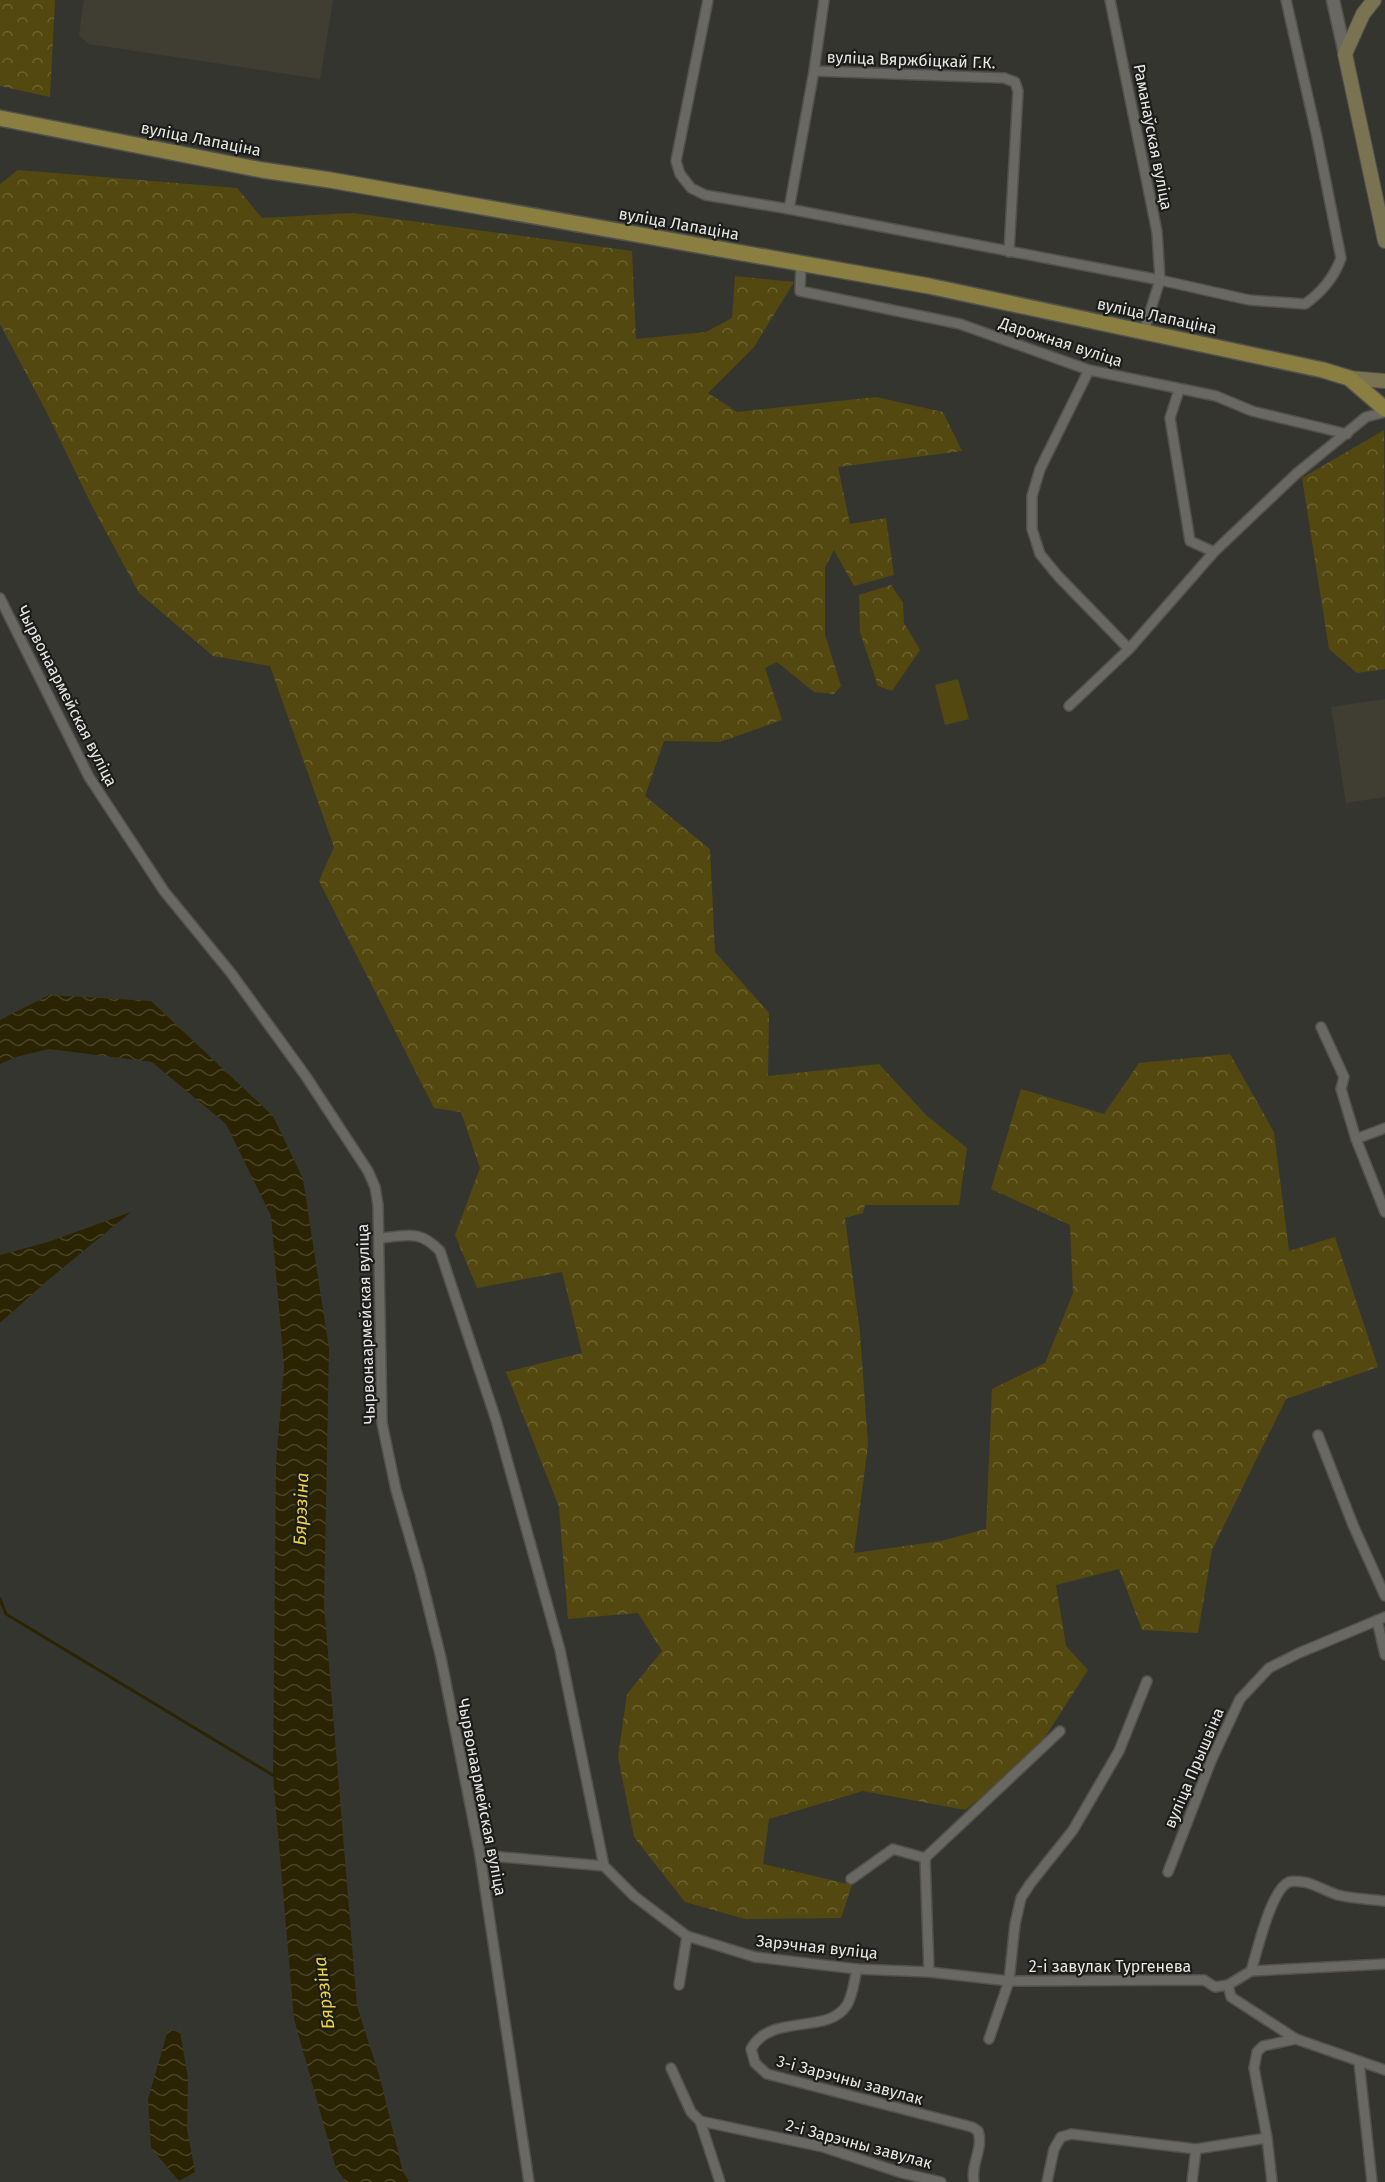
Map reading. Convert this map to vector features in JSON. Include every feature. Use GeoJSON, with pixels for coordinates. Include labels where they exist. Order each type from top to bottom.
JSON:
{"type":"FeatureCollection","features":[{"type":"Feature","properties":{"kind":"main road"},"geometry":{"type":"LineString","coordinates":[[1374,0],[1363,14],[1345,54],[1385,241]]}},
{"type":"Feature","properties":{"kind":"main road","name":"вуліца Лапаціна"},"geometry":{"type":"LineString","coordinates":[[0,118],[262,170],[929,286],[1144,331],[1323,370],[1349,378],[1385,383],[1380,396],[1385,410]]}},
{"type":"Feature","properties":{"kind":"main road","name":"вуліца Лапаціна"},"geometry":{"type":"LineString","coordinates":[[1349,378],[1385,410]]}},
{"type":"Feature","properties":{"kind":"street"},"geometry":{"type":"LineString","coordinates":[[708,0],[676,161],[680,174],[691,188],[705,195],[1160,280],[1249,300],[1305,304],[1320,293],[1337,270],[1341,258],[1286,0]]}},
{"type":"Feature","properties":{"kind":"street","name":"вуліца Вяржбіцкай Г.К."},"geometry":{"type":"LineString","coordinates":[[789,209],[814,71],[824,0]]}},
{"type":"Feature","properties":{"kind":"street","name":"Раманаўская вуліца"},"geometry":{"type":"LineString","coordinates":[[1110,0],[1157,232],[1160,280]]}},
{"type":"Feature","properties":{"kind":"street"},"geometry":{"type":"LineString","coordinates":[[1333,0],[1345,54]]}},
{"type":"Feature","properties":{"kind":"street","name":"вуліца Вяржбіцкай Г.К."},"geometry":{"type":"LineString","coordinates":[[814,71],[1004,78],[1014,82],[1018,91],[1009,252]]}},
{"type":"Feature","properties":{"kind":"street","name":"Дарожная вуліца"},"geometry":{"type":"LineString","coordinates":[[801,263],[800,291],[960,324],[1089,370],[1216,396],[1252,411],[1347,434]]}},
{"type":"Feature","properties":{"kind":"street"},"geometry":{"type":"LineString","coordinates":[[1144,331],[1160,280]]}},
{"type":"Feature","properties":{"kind":"street"},"geometry":{"type":"LineString","coordinates":[[1089,370],[1040,469],[1032,496],[1032,530],[1040,554],[1058,576],[1129,649]]}},
{"type":"Feature","properties":{"kind":"street"},"geometry":{"type":"LineString","coordinates":[[1179,390],[1170,417],[1190,541],[1214,552]]}},
{"type":"Feature","properties":{"kind":"street"},"geometry":{"type":"LineString","coordinates":[[1069,706],[1129,649],[1214,552],[1296,474],[1366,417],[1385,410]]}},
{"type":"Feature","properties":{"kind":"street","name":"Чырвонаармейская вуліца"},"geometry":{"type":"LineString","coordinates":[[0,598],[89,777],[164,891],[231,974],[305,1075],[368,1171],[375,1187],[380,1239],[382,1423],[396,1490],[441,1658],[480,1856],[529,2182]]}},
{"type":"Feature","properties":{"kind":"street"},"geometry":{"type":"LineString","coordinates":[[1321,1027],[1344,1077],[1341,1089],[1356,1139],[1385,1212]]}},
{"type":"Feature","properties":{"kind":"street"},"geometry":{"type":"LineString","coordinates":[[1356,1139],[1385,1128]]}},
{"type":"Feature","properties":{"kind":"street"},"geometry":{"type":"LineString","coordinates":[[380,1239],[416,1235],[428,1239],[440,1251],[496,1420],[561,1650],[604,1866],[480,1856]]}},
{"type":"Feature","properties":{"kind":"street"},"geometry":{"type":"LineString","coordinates":[[1318,1435],[1353,1525],[1385,1596]]}},
{"type":"Feature","properties":{"kind":"street"},"geometry":{"type":"LineString","coordinates":[[1381,1618],[1385,1655]]}},
{"type":"Feature","properties":{"kind":"street","name":"вуліца Прышвіна"},"geometry":{"type":"LineString","coordinates":[[1168,1872],[1211,1761],[1240,1699],[1269,1668],[1381,1618]]}},
{"type":"Feature","properties":{"kind":"street","name":"2-і завулак Тургенева"},"geometry":{"type":"LineString","coordinates":[[1009,1981],[1015,1924],[1021,1899],[1029,1884],[1073,1830],[1113,1761],[1147,1681]]}},
{"type":"Feature","properties":{"kind":"street"},"geometry":{"type":"LineString","coordinates":[[928,1972],[925,1858],[1060,1731]]}},
{"type":"Feature","properties":{"kind":"street"},"geometry":{"type":"LineString","coordinates":[[851,1879],[893,1849],[925,1858]]}},
{"type":"Feature","properties":{"kind":"street","name":"Зарэчная вуліца"},"geometry":{"type":"LineString","coordinates":[[604,1866],[634,1896],[687,1936],[755,1957],[857,1969],[928,1972]]}},
{"type":"Feature","properties":{"kind":"street"},"geometry":{"type":"LineString","coordinates":[[1251,1971],[1278,1894],[1289,1882],[1310,1884],[1339,1895],[1385,1901]]}},
{"type":"Feature","properties":{"kind":"street"},"geometry":{"type":"LineString","coordinates":[[679,1985],[687,1936]]}},
{"type":"Feature","properties":{"kind":"street"},"geometry":{"type":"LineString","coordinates":[[1385,1964],[1251,1971],[1228,1985],[1231,1997],[1296,2039],[1385,2070]]}},
{"type":"Feature","properties":{"kind":"street","name":"3-і Зарэчны завулак"},"geometry":{"type":"LineString","coordinates":[[857,1969],[847,2005],[838,2015],[807,2024],[774,2029],[757,2038],[751,2049],[755,2063],[767,2074],[972,2127],[978,2131],[981,2144],[972,2176],[974,2182]]}},
{"type":"Feature","properties":{"kind":"street","name":"2-і завулак Тургенева"},"geometry":{"type":"LineString","coordinates":[[928,1972],[1009,1981],[1204,1980],[1215,1987],[1228,1985]]}},
{"type":"Feature","properties":{"kind":"street"},"geometry":{"type":"LineString","coordinates":[[989,2039],[1009,1981]]}},
{"type":"Feature","properties":{"kind":"street"},"geometry":{"type":"LineString","coordinates":[[1272,2182],[1267,2138],[1254,2068],[1257,2052],[1263,2046],[1296,2039]]}},
{"type":"Feature","properties":{"kind":"street"},"geometry":{"type":"LineString","coordinates":[[1359,2062],[1372,2182]]}},
{"type":"Feature","properties":{"kind":"street"},"geometry":{"type":"LineString","coordinates":[[671,2068],[692,2112],[700,2121],[720,2182]]}},
{"type":"Feature","properties":{"kind":"street","name":"2-і Зарэчны завулак"},"geometry":{"type":"LineString","coordinates":[[700,2121],[823,2147],[902,2173],[941,2182]]}},
{"type":"Feature","properties":{"kind":"street"},"geometry":{"type":"LineString","coordinates":[[1047,2182],[1054,2149],[1061,2137],[1071,2134],[1196,2149],[1267,2138]]}},
{"type":"Feature","properties":{"kind":"street"},"geometry":{"type":"LineString","coordinates":[[1192,2182],[1196,2149]]}},
{"type":"Feature","properties":{"kind":"shaded area"},"geometry":{"type":"Polygon","coordinates":[[[84,0],[333,0],[320,79],[89,44],[79,35],[84,0]]]}},
{"type":"Feature","properties":{"kind":"shaded area"},"geometry":{"type":"Polygon","coordinates":[[[1385,699],[1385,797],[1346,803],[1331,707],[1385,699]]]}},
{"type":"Feature","properties":{"kind":"green space"},"geometry":{"type":"Polygon","coordinates":[[[0,0],[55,0],[50,97],[0,86],[0,0]]]}},
{"type":"Feature","properties":{"kind":"green space"},"geometry":{"type":"Polygon","coordinates":[[[18,170],[237,188],[262,218],[353,213],[632,251],[636,339],[706,332],[732,318],[735,276],[794,282],[754,347],[708,393],[737,412],[876,397],[943,412],[962,451],[838,467],[850,524],[886,518],[894,575],[854,586],[834,550],[825,567],[825,635],[841,686],[834,694],[814,692],[777,662],[765,668],[782,720],[720,742],[664,741],[645,796],[710,849],[715,952],[769,1013],[768,1076],[879,1064],[927,1116],[967,1148],[959,1205],[865,1205],[863,1213],[845,1218],[860,1333],[868,1445],[854,1553],[941,1541],[986,1529],[992,1389],[1045,1363],[1073,1293],[1070,1225],[991,1189],[1021,1089],[1104,1114],[1139,1063],[1230,1054],[1274,1132],[1289,1251],[1335,1237],[1378,1367],[1286,1399],[1212,1550],[1198,1633],[1142,1630],[1119,1569],[1056,1585],[1066,1646],[1088,1670],[1031,1759],[965,1810],[863,1791],[769,1819],[763,1864],[852,1885],[841,1918],[745,1919],[685,1902],[634,1837],[618,1757],[627,1694],[662,1651],[638,1613],[568,1619],[559,1507],[506,1372],[582,1353],[562,1272],[477,1288],[455,1235],[480,1168],[461,1112],[434,1108],[319,881],[334,847],[270,666],[213,656],[139,593],[93,508],[0,324],[0,184],[18,170]]]}},
{"type":"Feature","properties":{"kind":"green space"},"geometry":{"type":"Polygon","coordinates":[[[1384,430],[1385,669],[1357,673],[1329,649],[1302,478],[1384,430]]]}},
{"type":"Feature","properties":{"kind":"green space"},"geometry":{"type":"Polygon","coordinates":[[[891,585],[903,603],[904,623],[920,650],[892,691],[878,686],[860,632],[859,595],[891,585]]]}},
{"type":"Feature","properties":{"kind":"green space"},"geometry":{"type":"Polygon","coordinates":[[[958,679],[969,719],[945,725],[935,685],[958,679]]]}},
{"type":"Feature","properties":{"kind":"water","name":"Бярэзіна"},"geometry":{"type":"Polygon","coordinates":[[[49,995],[151,1001],[273,1116],[303,1179],[329,1349],[324,1605],[357,2006],[380,2078],[403,2172],[410,2182],[346,2182],[336,2168],[294,2019],[273,1775],[276,1464],[284,1366],[271,1216],[226,1124],[152,1062],[49,1049],[16,1057],[0,1064],[0,1020],[49,995]]]}},
{"type":"Feature","properties":{"kind":"water"},"geometry":{"type":"Polygon","coordinates":[[[131,1212],[0,1323],[0,1255],[48,1242],[131,1212]]]}},
{"type":"Feature","properties":{"kind":"water"},"geometry":{"type":"Polygon","coordinates":[[[168,2030],[180,2032],[188,2078],[187,2129],[195,2172],[179,2181],[151,2148],[148,2099],[168,2030]]]}},
{"type":"Feature","properties":{"kind":"waterway"},"geometry":{"type":"LineString","coordinates":[[0,1599],[6,1614],[276,1777]]}}]}
